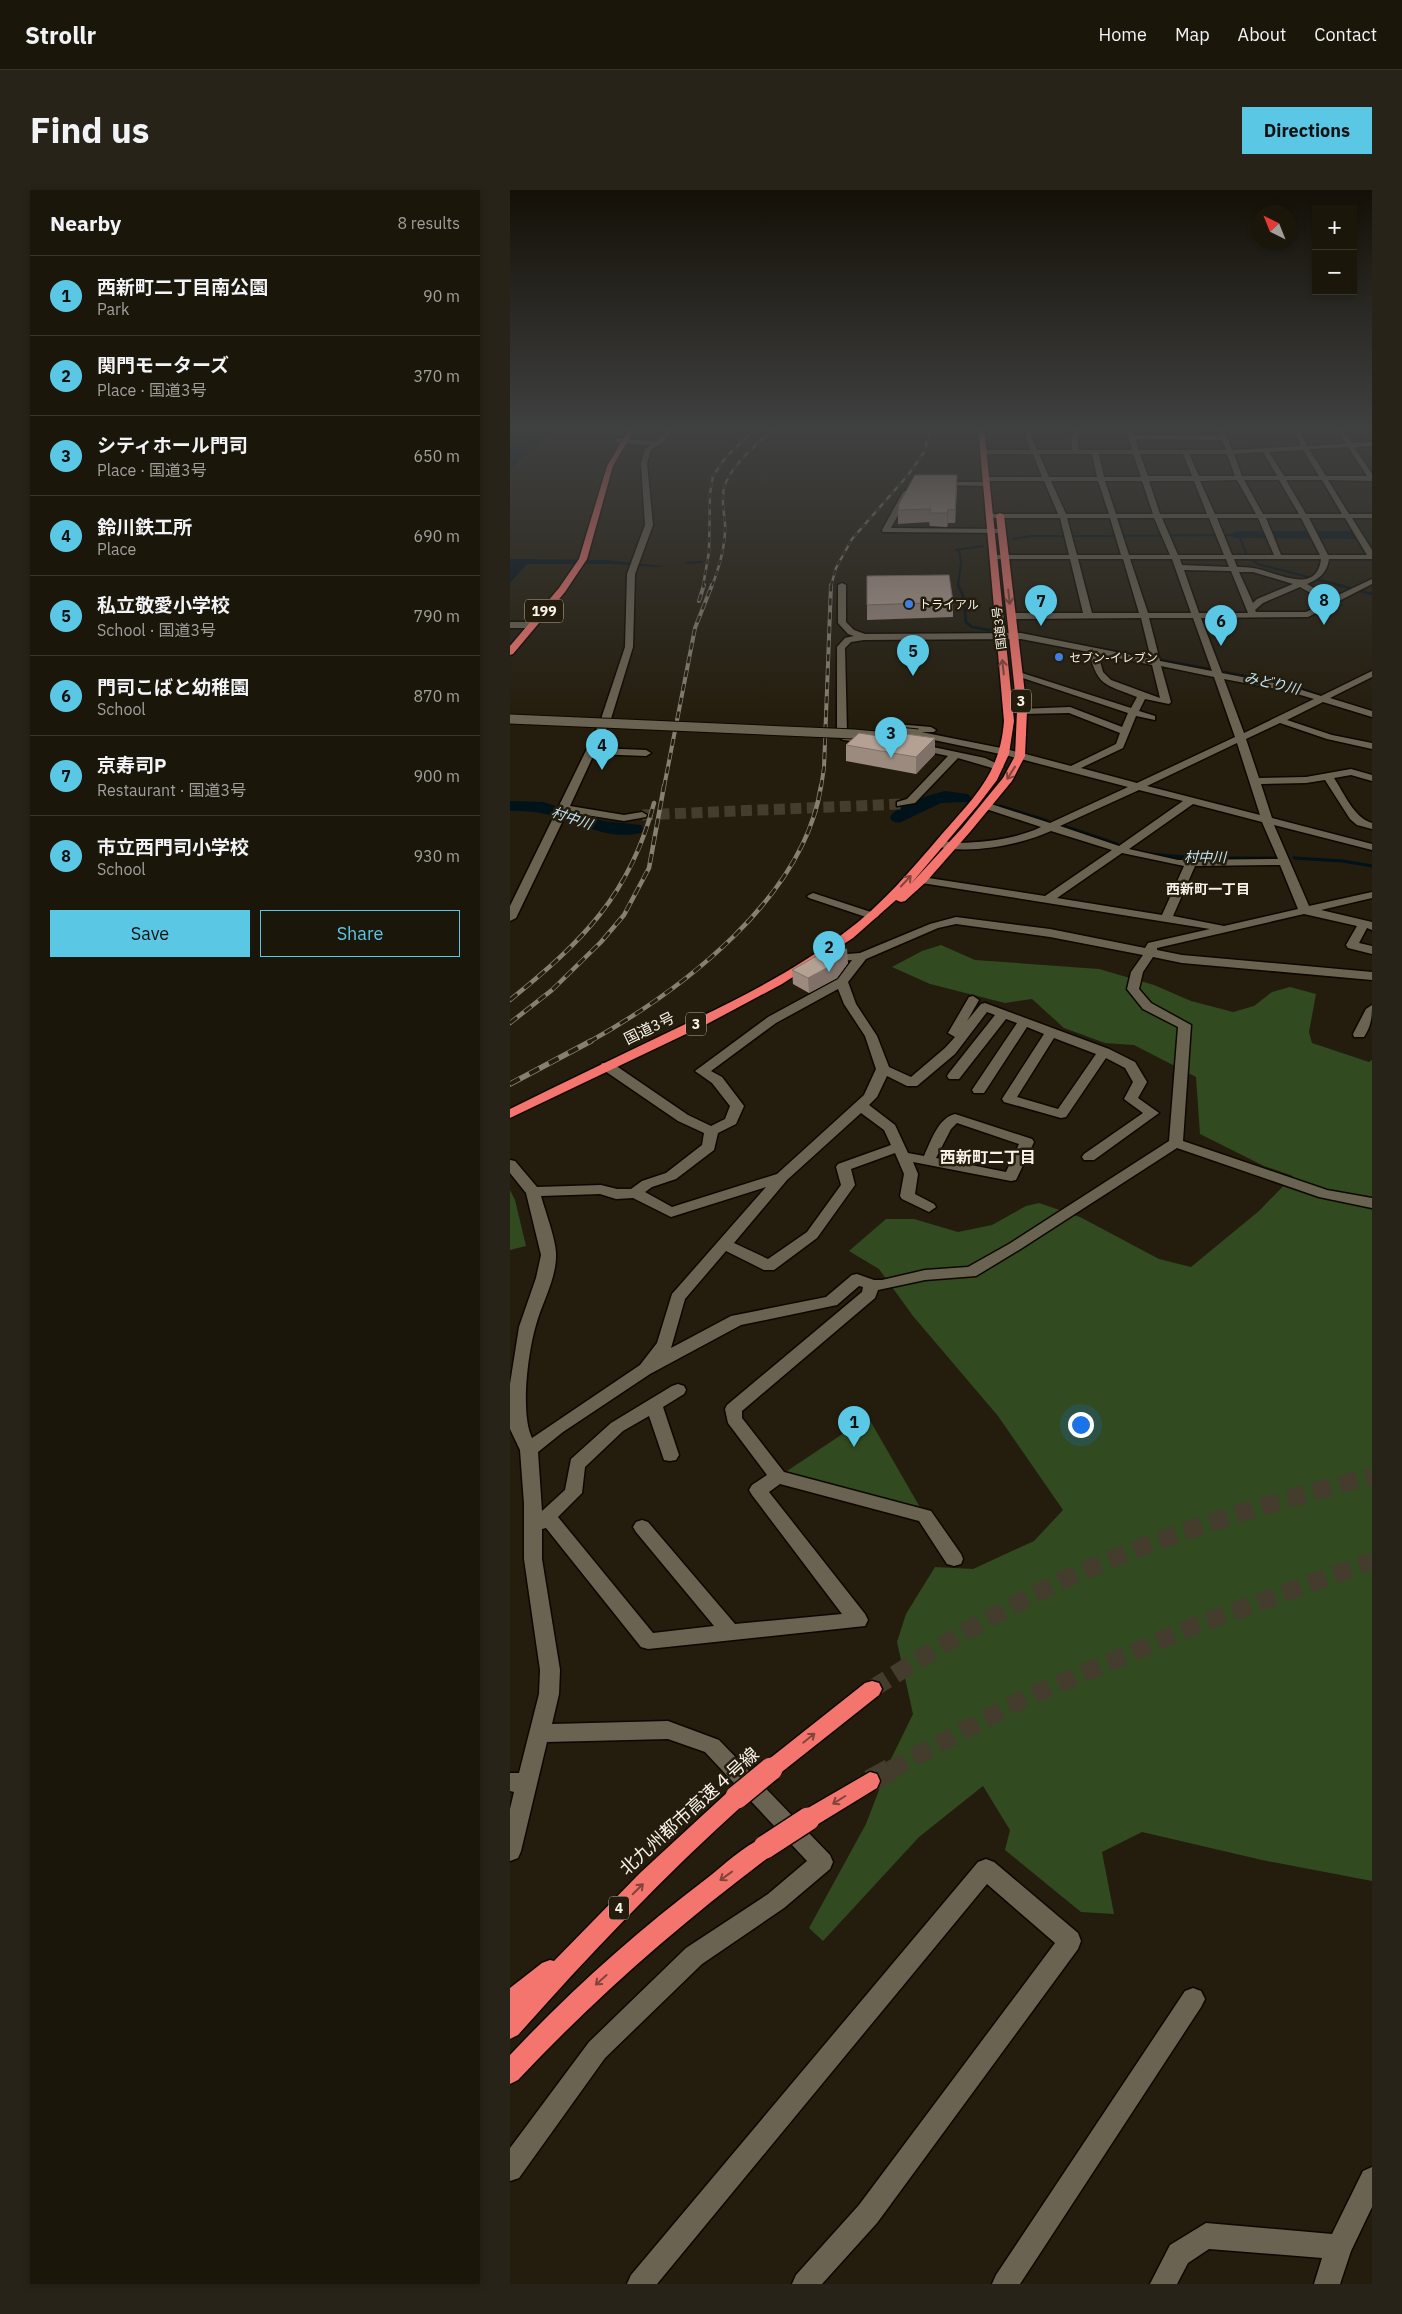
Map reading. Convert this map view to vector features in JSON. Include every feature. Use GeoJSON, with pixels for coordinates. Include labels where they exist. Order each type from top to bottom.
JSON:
{"type":"FeatureCollection","features":[{"type":"Feature","properties":{"kind":"highway"},"geometry":{"type":"LineString","coordinates":[[582,531],[584,525]]}},
{"type":"Feature","properties":{"kind":"highway","name":"199"},"geometry":{"type":"LineString","coordinates":[[510,652],[577,570],[583,559],[593,525]]}},
{"type":"Feature","properties":{"kind":"highway","name":"国道3号"},"geometry":{"type":"LineString","coordinates":[[873,916],[980,796],[999,767],[1006,751],[1009,721],[990,525]]}},
{"type":"Feature","properties":{"kind":"highway","name":"国道3号"},"geometry":{"type":"LineString","coordinates":[[510,1114],[737,1003],[812,961],[873,916],[896,903],[922,880],[990,802],[1008,779],[1020,756],[1022,711],[1001,525]]}},
{"type":"Feature","properties":{"kind":"highway","name":"199"},"geometry":{"type":"LineString","coordinates":[[510,640],[566,571],[572,559]]}},
{"type":"Feature","properties":{"kind":"highway","name":"北九州都市高速４号線"},"geometry":{"type":"LineString","coordinates":[[510,2027],[582,1947],[686,1841],[771,1769],[872,1689]]}},
{"type":"Feature","properties":{"kind":"highway"},"geometry":{"type":"LineString","coordinates":[[510,2072],[592,1987],[699,1896],[765,1847],[870,1781]]}},
{"type":"Feature","properties":{"kind":"highway"},"geometry":{"type":"LineString","coordinates":[[510,2002],[582,1947]]}},
{"type":"Feature","properties":{"kind":"street"},"geometry":{"type":"LineString","coordinates":[[510,918],[605,722],[629,647],[631,574],[649,525]]}},
{"type":"Feature","properties":{"kind":"street"},"geometry":{"type":"LineString","coordinates":[[889,525],[886,530],[1001,531]]}},
{"type":"Feature","properties":{"kind":"street"},"geometry":{"type":"LineString","coordinates":[[1065,525],[1088,615]]}},
{"type":"Feature","properties":{"kind":"street"},"geometry":{"type":"LineString","coordinates":[[1093,650],[1099,673],[1108,682],[1142,696],[1166,702],[1144,615],[1116,525]]}},
{"type":"Feature","properties":{"kind":"street"},"geometry":{"type":"LineString","coordinates":[[1160,525],[1197,615],[1240,736],[1267,820],[1305,910]]}},
{"type":"Feature","properties":{"kind":"street"},"geometry":{"type":"LineString","coordinates":[[1216,525],[1252,612]]}},
{"type":"Feature","properties":{"kind":"street"},"geometry":{"type":"LineString","coordinates":[[1264,525],[1279,558]]}},
{"type":"Feature","properties":{"kind":"street"},"geometry":{"type":"LineString","coordinates":[[1252,612],[1260,601],[1318,577],[1324,568],[1325,557],[1308,525]]}},
{"type":"Feature","properties":{"kind":"street"},"geometry":{"type":"LineString","coordinates":[[994,557],[1279,558],[1372,556],[1353,525]]}},
{"type":"Feature","properties":{"kind":"street"},"geometry":{"type":"LineString","coordinates":[[1179,567],[1253,570],[1301,584],[1331,601]]}},
{"type":"Feature","properties":{"kind":"street"},"geometry":{"type":"LineString","coordinates":[[1011,616],[1197,615],[1252,612],[1308,614],[1372,581]]}},
{"type":"Feature","properties":{"kind":"street"},"geometry":{"type":"LineString","coordinates":[[842,585],[842,623],[852,632],[864,637]]}},
{"type":"Feature","properties":{"kind":"street"},"geometry":{"type":"LineString","coordinates":[[510,624],[532,625]]}},
{"type":"Feature","properties":{"kind":"street"},"geometry":{"type":"LineString","coordinates":[[999,767],[980,760],[954,756],[936,749],[844,737],[842,733],[841,647],[848,640],[864,637],[1013,636],[1154,660],[1372,709]]}},
{"type":"Feature","properties":{"kind":"street"},"geometry":{"type":"LineString","coordinates":[[939,844],[953,846],[981,845],[1022,838],[1139,786],[1372,674]]}},
{"type":"Feature","properties":{"kind":"street"},"geometry":{"type":"LineString","coordinates":[[1019,675],[1152,718]]}},
{"type":"Feature","properties":{"kind":"street"},"geometry":{"type":"LineString","coordinates":[[1072,769],[1120,746],[1133,712],[1142,696]]}},
{"type":"Feature","properties":{"kind":"street"},"geometry":{"type":"LineString","coordinates":[[1325,697],[1372,714]]}},
{"type":"Feature","properties":{"kind":"street"},"geometry":{"type":"LineString","coordinates":[[1022,711],[1070,710],[1126,732]]}},
{"type":"Feature","properties":{"kind":"street"},"geometry":{"type":"LineString","coordinates":[[510,714],[865,729],[1006,751]]}},
{"type":"Feature","properties":{"kind":"street"},"geometry":{"type":"LineString","coordinates":[[510,719],[919,737]]}},
{"type":"Feature","properties":{"kind":"street"},"geometry":{"type":"LineString","coordinates":[[1279,720],[1330,737],[1372,746]]}},
{"type":"Feature","properties":{"kind":"street"},"geometry":{"type":"LineString","coordinates":[[882,742],[887,725],[928,729],[1020,756],[1372,847]]}},
{"type":"Feature","properties":{"kind":"street"},"geometry":{"type":"LineString","coordinates":[[591,751],[646,753]]}},
{"type":"Feature","properties":{"kind":"street"},"geometry":{"type":"LineString","coordinates":[[901,804],[911,801],[954,756]]}},
{"type":"Feature","properties":{"kind":"street"},"geometry":{"type":"LineString","coordinates":[[1255,781],[1306,780],[1351,772],[1372,772]]}},
{"type":"Feature","properties":{"kind":"street"},"geometry":{"type":"LineString","coordinates":[[1351,772],[1372,778]]}},
{"type":"Feature","properties":{"kind":"street"},"geometry":{"type":"LineString","coordinates":[[1328,777],[1354,816],[1361,823],[1372,826]]}},
{"type":"Feature","properties":{"kind":"street"},"geometry":{"type":"LineString","coordinates":[[1047,900],[1192,800]]}},
{"type":"Feature","properties":{"kind":"street"},"geometry":{"type":"LineString","coordinates":[[990,802],[1061,822],[1125,847],[1183,854],[1284,858]]}},
{"type":"Feature","properties":{"kind":"street"},"geometry":{"type":"LineString","coordinates":[[990,802],[1049,827],[1178,863],[1284,858]]}},
{"type":"Feature","properties":{"kind":"street"},"geometry":{"type":"LineString","coordinates":[[563,808],[624,818],[642,815]]}},
{"type":"Feature","properties":{"kind":"street"},"geometry":{"type":"LineString","coordinates":[[1166,919],[1191,863]]}},
{"type":"Feature","properties":{"kind":"street"},"geometry":{"type":"LineString","coordinates":[[922,880],[1228,929]]}},
{"type":"Feature","properties":{"kind":"street"},"geometry":{"type":"LineString","coordinates":[[1176,1143],[1185,1025],[1147,1006],[1133,989],[1136,972],[1150,953],[1152,946],[1372,895]]}},
{"type":"Feature","properties":{"kind":"street"},"geometry":{"type":"LineString","coordinates":[[814,896],[873,916]]}},
{"type":"Feature","properties":{"kind":"street"},"geometry":{"type":"LineString","coordinates":[[1305,910],[1368,925],[1352,945],[1372,950]]}},
{"type":"Feature","properties":{"kind":"street"},"geometry":{"type":"LineString","coordinates":[[812,961],[862,956],[934,926],[956,920],[1050,933],[1182,959],[1372,976]]}},
{"type":"Feature","properties":{"kind":"street"},"geometry":{"type":"LineString","coordinates":[[711,1131],[731,1121],[737,1106],[717,1080],[702,1071],[772,1020],[842,982],[862,956]]}},
{"type":"Feature","properties":{"kind":"street"},"geometry":{"type":"LineString","coordinates":[[644,1370],[665,1345],[678,1298],[782,1177],[870,1097],[882,1069],[871,1036],[850,1004],[842,982]]}},
{"type":"Feature","properties":{"kind":"street"},"geometry":{"type":"LineString","coordinates":[[940,1059],[973,1000]]}},
{"type":"Feature","properties":{"kind":"street"},"geometry":{"type":"LineString","coordinates":[[882,1069],[912,1083],[950,1051],[985,1007],[1104,1052],[1130,1065],[1140,1082],[1131,1099],[1152,1113],[1089,1157]]}},
{"type":"Feature","properties":{"kind":"street"},"geometry":{"type":"LineString","coordinates":[[1359,1034],[1372,1009]]}},
{"type":"Feature","properties":{"kind":"street"},"geometry":{"type":"LineString","coordinates":[[954,1076],[1003,1014]]}},
{"type":"Feature","properties":{"kind":"street"},"geometry":{"type":"LineString","coordinates":[[979,1090],[1024,1022]]}},
{"type":"Feature","properties":{"kind":"street"},"geometry":{"type":"LineString","coordinates":[[1051,1032],[1009,1099],[1060,1114],[1104,1052]]}},
{"type":"Feature","properties":{"kind":"street"},"geometry":{"type":"LineString","coordinates":[[607,1066],[683,1118],[711,1131]]}},
{"type":"Feature","properties":{"kind":"street"},"geometry":{"type":"LineString","coordinates":[[860,1106],[890,1128],[911,1174],[907,1196],[929,1207]]}},
{"type":"Feature","properties":{"kind":"street"},"geometry":{"type":"LineString","coordinates":[[724,1244],[769,1266],[812,1235],[848,1185],[843,1167],[901,1151],[966,1168],[1011,1177],[1027,1142],[955,1118],[945,1126],[928,1161]]}},
{"type":"Feature","properties":{"kind":"street"},"geometry":{"type":"LineString","coordinates":[[635,1193],[647,1184],[671,1176],[709,1147],[711,1131]]}},
{"type":"Feature","properties":{"kind":"street"},"geometry":{"type":"LineString","coordinates":[[1176,1143],[1324,1194],[1372,1203]]}},
{"type":"Feature","properties":{"kind":"street"},"geometry":{"type":"LineString","coordinates":[[529,1450],[557,1428],[644,1370],[737,1320],[831,1301],[857,1279],[872,1285],[882,1285],[925,1275],[971,1272],[1176,1143]]}},
{"type":"Feature","properties":{"kind":"street"},"geometry":{"type":"LineString","coordinates":[[510,1164],[533,1192],[549,1254],[544,1278],[526,1327],[517,1392],[519,1429],[529,1450],[533,1504],[531,1530],[533,1560],[550,1670],[549,1694],[539,1733],[518,1783],[510,1851]]}},
{"type":"Feature","properties":{"kind":"street"},"geometry":{"type":"LineString","coordinates":[[533,1192],[601,1189],[616,1194],[635,1193],[671,1212],[782,1177]]}},
{"type":"Feature","properties":{"kind":"street"},"geometry":{"type":"LineString","coordinates":[[872,1285],[869,1294],[733,1408],[734,1419],[778,1477],[925,1516],[954,1559]]}},
{"type":"Feature","properties":{"kind":"street"},"geometry":{"type":"LineString","coordinates":[[531,1530],[573,1493],[577,1464],[617,1427],[678,1390]]}},
{"type":"Feature","properties":{"kind":"street"},"geometry":{"type":"LineString","coordinates":[[654,1405],[670,1455]]}},
{"type":"Feature","properties":{"kind":"street"},"geometry":{"type":"LineString","coordinates":[[547,1517],[648,1641],[858,1620],[758,1490],[778,1477]]}},
{"type":"Feature","properties":{"kind":"street"},"geometry":{"type":"LineString","coordinates":[[642,1527],[731,1634]]}},
{"type":"Feature","properties":{"kind":"street"},"geometry":{"type":"LineString","coordinates":[[510,2169],[597,2050],[694,1956],[776,1901],[822,1862],[712,1746],[668,1730],[539,1733]]}},
{"type":"Feature","properties":{"kind":"street"},"geometry":{"type":"LineString","coordinates":[[640,2284],[986,1869],[1070,1941],[868,2214],[805,2284]]}},
{"type":"Feature","properties":{"kind":"street"},"geometry":{"type":"LineString","coordinates":[[1005,2284],[1193,1999]]}},
{"type":"Feature","properties":{"kind":"street"},"geometry":{"type":"LineString","coordinates":[[1327,2284],[1339,2247],[1372,2180]]}},
{"type":"Feature","properties":{"kind":"street"},"geometry":{"type":"LineString","coordinates":[[1163,2284],[1179,2254],[1206,2236],[1339,2247]]}},
{"type":"Feature","properties":{"kind":"green space"},"geometry":{"type":"Polygon","coordinates":[[[941,945],[975,960],[1099,969],[1154,985],[1191,1001],[1233,1012],[1254,1006],[1272,992],[1290,987],[1316,994],[1309,1032],[1312,1043],[1369,1062],[1372,1060],[1372,1881],[1262,1860],[1142,1832],[1102,1852],[1114,1914],[1081,1912],[1005,1850],[1010,1830],[983,1786],[919,1837],[823,1941],[809,1928],[866,1824],[891,1759],[913,1714],[897,1642],[906,1614],[935,1567],[973,1569],[1034,1541],[1063,1510],[998,1416],[913,1316],[879,1269],[849,1251],[886,1219],[914,1219],[958,1232],[992,1225],[1026,1206],[1039,1203],[1080,1217],[1159,1259],[1191,1267],[1259,1211],[1293,1176],[1264,1166],[1200,1134],[1196,1077],[1134,1045],[1105,1043],[1064,1028],[1032,999],[1005,1003],[930,984],[892,967],[922,951],[941,945]]]}},
{"type":"Feature","properties":{"kind":"green space"},"geometry":{"type":"Polygon","coordinates":[[[510,1190],[515,1200],[526,1246],[510,1250],[510,1190]]]}},
{"type":"Feature","properties":{"kind":"green space"},"geometry":{"type":"Polygon","coordinates":[[[868,1417],[925,1516],[778,1477],[868,1417]]]}},
{"type":"Feature","properties":{"kind":"shaded area"},"geometry":{"type":"Polygon","coordinates":[[[510,559],[606,560],[662,566],[691,561],[658,567],[610,564],[527,564],[510,583],[510,559]]]}},
{"type":"Feature","properties":{"kind":"building"},"geometry":{"type":"Polygon","coordinates":[[[949,575],[953,602],[867,605],[867,576],[949,575]]]}},
{"type":"Feature","properties":{"kind":"building"},"geometry":{"type":"Polygon","coordinates":[[[884,731],[935,738],[916,757],[846,745],[859,733],[878,736],[884,731]]]}},
{"type":"Feature","properties":{"kind":"building"},"geometry":{"type":"Polygon","coordinates":[[[847,949],[836,963],[808,978],[792,970],[825,951],[847,949]]]}},
{"type":"Feature","properties":{"kind":"waterway"},"geometry":{"type":"LineString","coordinates":[[1120,536],[1239,535],[1247,556],[1258,564],[1343,586]]}},
{"type":"Feature","properties":{"kind":"waterway"},"geometry":{"type":"LineString","coordinates":[[1239,535],[1357,535]]}},
{"type":"Feature","properties":{"kind":"waterway"},"geometry":{"type":"LineString","coordinates":[[1013,539],[1031,536],[1113,536]]}},
{"type":"Feature","properties":{"kind":"waterway"},"geometry":{"type":"LineString","coordinates":[[955,550],[983,546]]}},
{"type":"Feature","properties":{"kind":"waterway","name":"みどり川"},"geometry":{"type":"LineString","coordinates":[[958,585],[961,562],[959,550]]}},
{"type":"Feature","properties":{"kind":"waterway"},"geometry":{"type":"LineString","coordinates":[[686,563],[702,562]]}},
{"type":"Feature","properties":{"kind":"waterway","name":"みどり川"},"geometry":{"type":"LineString","coordinates":[[958,585],[963,596],[966,622],[972,627],[990,630]]}},
{"type":"Feature","properties":{"kind":"waterway"},"geometry":{"type":"LineString","coordinates":[[1338,585],[1372,594]]}},
{"type":"Feature","properties":{"kind":"waterway","name":"みどり川"},"geometry":{"type":"LineString","coordinates":[[1071,643],[1209,669]]}},
{"type":"Feature","properties":{"kind":"waterway","name":"みどり川"},"geometry":{"type":"LineString","coordinates":[[1224,672],[1290,685],[1319,695]]}},
{"type":"Feature","properties":{"kind":"waterway","name":"村中川"},"geometry":{"type":"LineString","coordinates":[[899,817],[937,798],[962,798]]}},
{"type":"Feature","properties":{"kind":"waterway","name":"村中川"},"geometry":{"type":"LineString","coordinates":[[510,806],[543,808],[602,827],[634,829]]}},
{"type":"Feature","properties":{"kind":"waterway","name":"村中川"},"geometry":{"type":"LineString","coordinates":[[1000,806],[1048,821]]}},
{"type":"Feature","properties":{"kind":"waterway","name":"村中川"},"geometry":{"type":"LineString","coordinates":[[1064,826],[1117,844]]}},
{"type":"Feature","properties":{"kind":"waterway","name":"村中川"},"geometry":{"type":"LineString","coordinates":[[1150,854],[1196,858],[1283,858]]}},
{"type":"Feature","properties":{"kind":"waterway","name":"村中川"},"geometry":{"type":"LineString","coordinates":[[1294,858],[1343,861],[1372,866]]}},
{"type":"Feature","properties":{"kind":"tunnel"},"geometry":{"type":"LineString","coordinates":[[642,815],[901,804]]}},
{"type":"Feature","properties":{"kind":"tunnel"},"geometry":{"type":"LineString","coordinates":[[872,1689],[994,1616],[1044,1589],[1107,1561],[1219,1520],[1372,1476]]}},
{"type":"Feature","properties":{"kind":"tunnel"},"geometry":{"type":"LineString","coordinates":[[890,1770],[1023,1699],[1197,1625],[1372,1561]]}},
{"type":"Feature","properties":{"kind":"tunnel"},"geometry":{"type":"LineString","coordinates":[[870,1781],[892,1769]]}},
{"type":"Feature","properties":{"kind":"railway"},"geometry":{"type":"LineString","coordinates":[[703,586],[709,552],[709,525]]}},
{"type":"Feature","properties":{"kind":"railway"},"geometry":{"type":"LineString","coordinates":[[712,586],[723,547],[725,525]]}},
{"type":"Feature","properties":{"kind":"railway"},"geometry":{"type":"LineString","coordinates":[[831,586],[836,568],[852,539],[864,525]]}},
{"type":"Feature","properties":{"kind":"railway"},"geometry":{"type":"LineString","coordinates":[[699,601],[704,585]]}},
{"type":"Feature","properties":{"kind":"railway"},"geometry":{"type":"LineString","coordinates":[[664,787],[695,628],[712,585]]}},
{"type":"Feature","properties":{"kind":"railway"},"geometry":{"type":"LineString","coordinates":[[821,787],[824,768],[831,585]]}},
{"type":"Feature","properties":{"kind":"railway"},"geometry":{"type":"LineString","coordinates":[[510,1023],[552,990],[601,942],[624,915],[649,868],[664,786]]}},
{"type":"Feature","properties":{"kind":"railway"},"geometry":{"type":"LineString","coordinates":[[589,1042],[625,1021],[699,968],[765,903],[791,866],[810,827],[821,786]]}},
{"type":"Feature","properties":{"kind":"railway"},"geometry":{"type":"LineString","coordinates":[[510,1000],[559,958],[600,914],[632,864],[644,836],[654,803]]}},
{"type":"Feature","properties":{"kind":"railway"},"geometry":{"type":"LineString","coordinates":[[510,1084],[591,1041]]}},
{"type":"Feature","properties":{"kind":"place","name":"トライアル"},"geometry":{"type":"Point","coordinates":[909,604]}},
{"type":"Feature","properties":{"kind":"place","name":"市立西門司小学校"},"geometry":{"type":"Point","coordinates":[1324,625]}},
{"type":"Feature","properties":{"kind":"place","name":"京寿司P"},"geometry":{"type":"Point","coordinates":[1041,626]}},
{"type":"Feature","properties":{"kind":"place","name":"門司こばと幼稚園"},"geometry":{"type":"Point","coordinates":[1221,646]}},
{"type":"Feature","properties":{"kind":"place","name":"セブン-イレブン"},"geometry":{"type":"Point","coordinates":[1059,657]}},
{"type":"Feature","properties":{"kind":"place","name":"私立敬愛小学校"},"geometry":{"type":"Point","coordinates":[913,676]}},
{"type":"Feature","properties":{"kind":"place","name":"シティホール門司"},"geometry":{"type":"Point","coordinates":[891,758]}},
{"type":"Feature","properties":{"kind":"place","name":"鈴川鉄工所"},"geometry":{"type":"Point","coordinates":[602,770]}},
{"type":"Feature","properties":{"kind":"place","name":"関門モーターズ"},"geometry":{"type":"Point","coordinates":[829,972]}},
{"type":"Feature","properties":{"kind":"place","name":"西新町二丁目南公園"},"geometry":{"type":"Point","coordinates":[854,1447]}},
{"type":"Feature","properties":{"kind":"district","name":"西新町一丁目"},"geometry":{"type":"Point","coordinates":[1208,889]}},
{"type":"Feature","properties":{"kind":"district","name":"西新町二丁目"},"geometry":{"type":"Point","coordinates":[988,1157]}}]}
